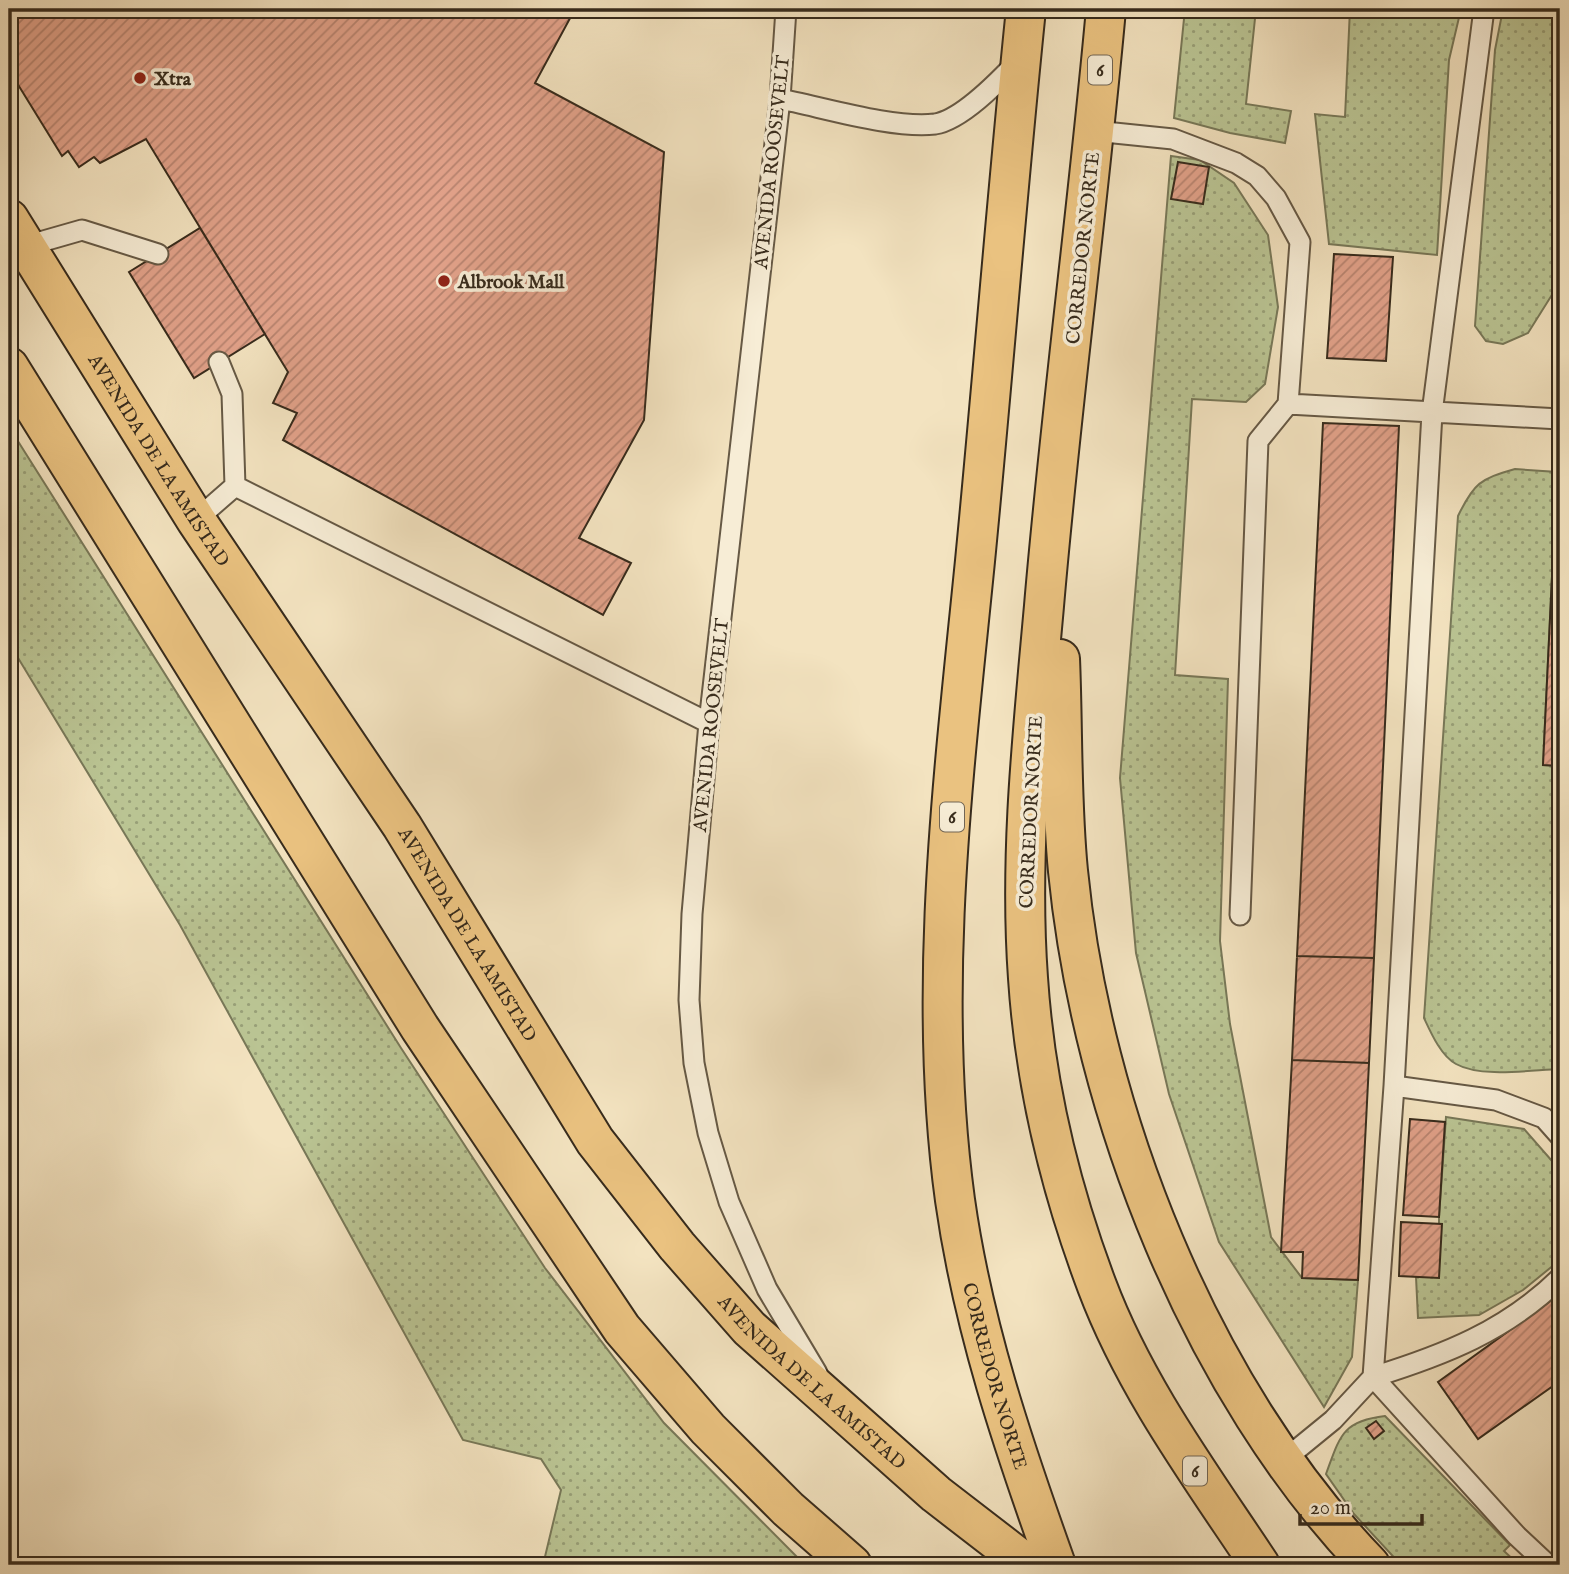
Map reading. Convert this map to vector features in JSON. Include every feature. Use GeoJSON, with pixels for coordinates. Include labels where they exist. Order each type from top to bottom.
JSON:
{"type":"FeatureCollection","features":[{"type":"Feature","properties":{"kind":"main road","name":"CORREDOR NORTE"},"geometry":{"type":"LineString","coordinates":[[1026,9],[954,773],[940,1023],[955,1199],[969,1282],[984,1351],[1006,1423],[1056,1565]]}},
{"type":"Feature","properties":{"kind":"main road","name":"CORREDOR NORTE"},"geometry":{"type":"LineString","coordinates":[[1106,9],[1095,131],[1054,492],[1028,804],[1025,859],[1028,980],[1049,1122],[1071,1208],[1098,1289],[1138,1371],[1189,1462],[1260,1565]]}},
{"type":"Feature","properties":{"kind":"main road","name":"AVENIDA DE LA AMISTAD"},"geometry":{"type":"LineString","coordinates":[[17,233],[196,520],[402,826],[595,1141],[677,1246],[749,1328],[840,1412],[936,1494],[1028,1565]]}},
{"type":"Feature","properties":{"kind":"main road"},"geometry":{"type":"LineString","coordinates":[[9,368],[413,1017],[622,1329],[708,1429],[788,1509],[852,1565]]}},
{"type":"Feature","properties":{"kind":"main road"},"geometry":{"type":"LineString","coordinates":[[1054,492],[1068,869],[1087,992],[1102,1056],[1130,1152],[1173,1261],[1234,1380],[1284,1460],[1370,1565]]}},
{"type":"Feature","properties":{"kind":"lane","name":"AVENIDA ROOSEVELT"},"geometry":{"type":"LineString","coordinates":[[786,9],[780,99],[709,723],[692,914],[689,1000],[696,1075],[729,1202],[767,1289],[840,1412]]}},
{"type":"Feature","properties":{"kind":"lane"},"geometry":{"type":"LineString","coordinates":[[1484,9],[1432,413],[1394,1086],[1373,1377],[1517,1536],[1548,1565]]}},
{"type":"Feature","properties":{"kind":"lane"},"geometry":{"type":"LineString","coordinates":[[780,99],[890,121],[937,124],[984,97],[1021,57]]}},
{"type":"Feature","properties":{"kind":"lane"},"geometry":{"type":"LineString","coordinates":[[1095,131],[1173,139],[1236,163],[1257,176],[1276,198],[1300,242],[1288,404],[1258,441],[1240,915]]}},
{"type":"Feature","properties":{"kind":"lane"},"geometry":{"type":"LineString","coordinates":[[17,233],[82,230],[158,254]]}},
{"type":"Feature","properties":{"kind":"lane"},"geometry":{"type":"LineString","coordinates":[[219,362],[232,394],[235,486]]}},
{"type":"Feature","properties":{"kind":"lane"},"geometry":{"type":"LineString","coordinates":[[1288,404],[1560,419]]}},
{"type":"Feature","properties":{"kind":"lane"},"geometry":{"type":"LineString","coordinates":[[235,486],[709,723]]}},
{"type":"Feature","properties":{"kind":"lane"},"geometry":{"type":"LineString","coordinates":[[196,520],[235,486]]}},
{"type":"Feature","properties":{"kind":"lane"},"geometry":{"type":"LineString","coordinates":[[1394,1086],[1496,1100],[1544,1118],[1560,1136]]}},
{"type":"Feature","properties":{"kind":"lane"},"geometry":{"type":"LineString","coordinates":[[1284,1460],[1333,1420],[1373,1377],[1441,1356],[1531,1306],[1560,1278]]}},
{"type":"Feature","properties":{"kind":"green space"},"geometry":{"type":"Polygon","coordinates":[[[1185,9],[1256,9],[1246,104],[1291,111],[1285,143],[1230,133],[1174,118],[1185,9]]]}},
{"type":"Feature","properties":{"kind":"green space"},"geometry":{"type":"Polygon","coordinates":[[[1350,9],[1461,9],[1449,60],[1437,255],[1329,244],[1315,114],[1345,117],[1350,9]]]}},
{"type":"Feature","properties":{"kind":"green space"},"geometry":{"type":"Polygon","coordinates":[[[1503,9],[1560,9],[1560,282],[1528,333],[1503,344],[1486,341],[1475,326],[1495,50],[1503,9]]]}},
{"type":"Feature","properties":{"kind":"green space"},"geometry":{"type":"Polygon","coordinates":[[[1171,156],[1200,160],[1234,183],[1268,235],[1278,307],[1265,384],[1246,402],[1192,399],[1175,675],[1228,679],[1220,941],[1230,1024],[1271,1237],[1302,1278],[1358,1280],[1352,1357],[1324,1407],[1219,1242],[1169,1094],[1136,953],[1120,778],[1171,156]]]}},
{"type":"Feature","properties":{"kind":"green space"},"geometry":{"type":"Polygon","coordinates":[[[9,427],[401,1048],[545,1268],[664,1423],[805,1565],[543,1565],[561,1490],[541,1459],[463,1440],[180,925],[9,643],[9,427]]]}},
{"type":"Feature","properties":{"kind":"green space"},"geometry":{"type":"Polygon","coordinates":[[[1515,469],[1557,472],[1543,765],[1560,766],[1560,1069],[1492,1072],[1456,1064],[1437,1044],[1424,1018],[1458,516],[1479,484],[1515,469]]]}},
{"type":"Feature","properties":{"kind":"green space"},"geometry":{"type":"Polygon","coordinates":[[[1446,1117],[1524,1129],[1559,1169],[1560,1260],[1523,1290],[1479,1315],[1418,1318],[1416,1277],[1439,1277],[1439,1217],[1446,1117]]]}},
{"type":"Feature","properties":{"kind":"green space"},"geometry":{"type":"Polygon","coordinates":[[[1385,1416],[1510,1545],[1504,1551],[1519,1565],[1401,1565],[1354,1514],[1326,1474],[1339,1440],[1351,1427],[1371,1418],[1385,1416]]]}},
{"type":"Feature","properties":{"kind":"building","name":"Albrook Mall"},"geometry":{"type":"Polygon","coordinates":[[[9,9],[575,9],[535,83],[664,152],[644,420],[579,538],[631,563],[603,615],[283,440],[297,413],[273,403],[288,372],[146,139],[100,163],[94,157],[79,167],[68,151],[62,156],[9,70],[9,9]]]}},
{"type":"Feature","properties":{"kind":"building"},"geometry":{"type":"Polygon","coordinates":[[[1178,162],[1209,167],[1203,204],[1171,199],[1178,162]]]}},
{"type":"Feature","properties":{"kind":"building"},"geometry":{"type":"Polygon","coordinates":[[[200,228],[265,334],[194,378],[129,272],[200,228]]]}},
{"type":"Feature","properties":{"kind":"building"},"geometry":{"type":"Polygon","coordinates":[[[1334,254],[1393,257],[1386,361],[1327,358],[1334,254]]]}},
{"type":"Feature","properties":{"kind":"building"},"geometry":{"type":"Polygon","coordinates":[[[1323,423],[1399,426],[1374,958],[1297,956],[1323,423]]]}},
{"type":"Feature","properties":{"kind":"building"},"geometry":{"type":"Polygon","coordinates":[[[1557,472],[1560,472],[1560,766],[1543,765],[1557,472]]]}},
{"type":"Feature","properties":{"kind":"building"},"geometry":{"type":"Polygon","coordinates":[[[1297,956],[1374,958],[1369,1063],[1292,1060],[1297,956]]]}},
{"type":"Feature","properties":{"kind":"building"},"geometry":{"type":"Polygon","coordinates":[[[1292,1060],[1369,1063],[1358,1280],[1302,1278],[1303,1252],[1281,1252],[1292,1060]]]}},
{"type":"Feature","properties":{"kind":"building"},"geometry":{"type":"Polygon","coordinates":[[[1410,1119],[1445,1122],[1439,1217],[1403,1215],[1410,1119]]]}},
{"type":"Feature","properties":{"kind":"building"},"geometry":{"type":"Polygon","coordinates":[[[1401,1222],[1442,1224],[1439,1278],[1399,1276],[1401,1222]]]}},
{"type":"Feature","properties":{"kind":"building"},"geometry":{"type":"Polygon","coordinates":[[[1560,1294],[1560,1381],[1478,1439],[1438,1382],[1560,1294]]]}},
{"type":"Feature","properties":{"kind":"building"},"geometry":{"type":"Polygon","coordinates":[[[1376,1421],[1384,1431],[1374,1439],[1366,1428],[1376,1421]]]}},
{"type":"Feature","properties":{"kind":"place","name":"Xtra"},"geometry":{"type":"Point","coordinates":[140,78]}},
{"type":"Feature","properties":{"kind":"place","name":"Albrook Mall"},"geometry":{"type":"Point","coordinates":[444,281]}}]}
